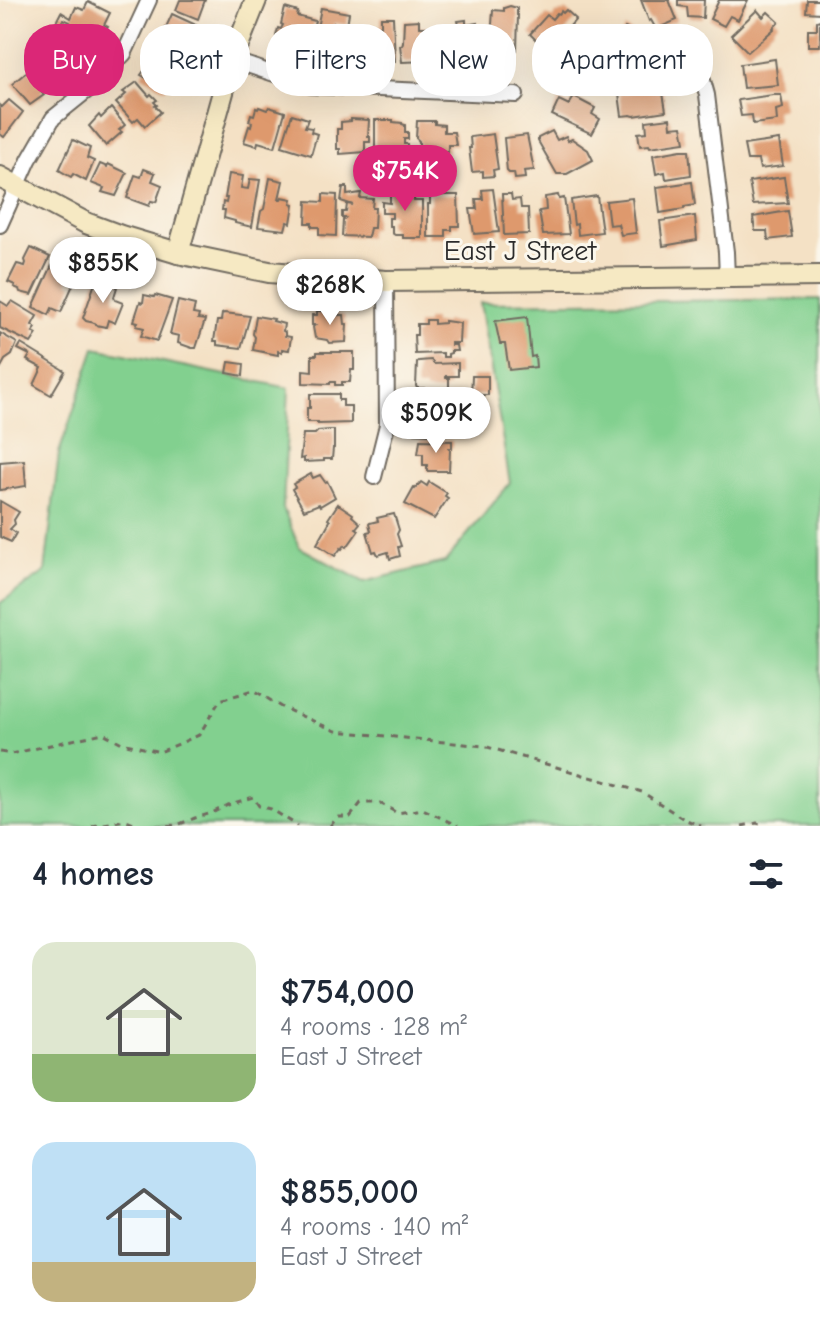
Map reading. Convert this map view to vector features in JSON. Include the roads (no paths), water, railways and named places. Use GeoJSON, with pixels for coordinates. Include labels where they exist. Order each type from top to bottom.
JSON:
{"type":"FeatureCollection","features":[{"type":"Feature","properties":{"kind":"street"},"geometry":{"type":"LineString","coordinates":[[0,225],[9,183],[29,160],[53,118],[89,89],[124,54],[149,0]]}},
{"type":"Feature","properties":{"kind":"street"},"geometry":{"type":"LineString","coordinates":[[246,24],[256,0]]}},
{"type":"Feature","properties":{"kind":"street"},"geometry":{"type":"LineString","coordinates":[[250,66],[311,86],[411,90]]}},
{"type":"Feature","properties":{"kind":"street"},"geometry":{"type":"LineString","coordinates":[[178,253],[222,96]]}},
{"type":"Feature","properties":{"kind":"street"},"geometry":{"type":"LineString","coordinates":[[707,96],[727,278]]}},
{"type":"Feature","properties":{"kind":"street","name":"East J Street"},"geometry":{"type":"LineString","coordinates":[[9,183],[86,223],[121,236],[178,253],[269,272],[386,281],[820,276]]}},
{"type":"Feature","properties":{"kind":"street"},"geometry":{"type":"LineString","coordinates":[[374,477],[387,425],[386,281]]}}]}
